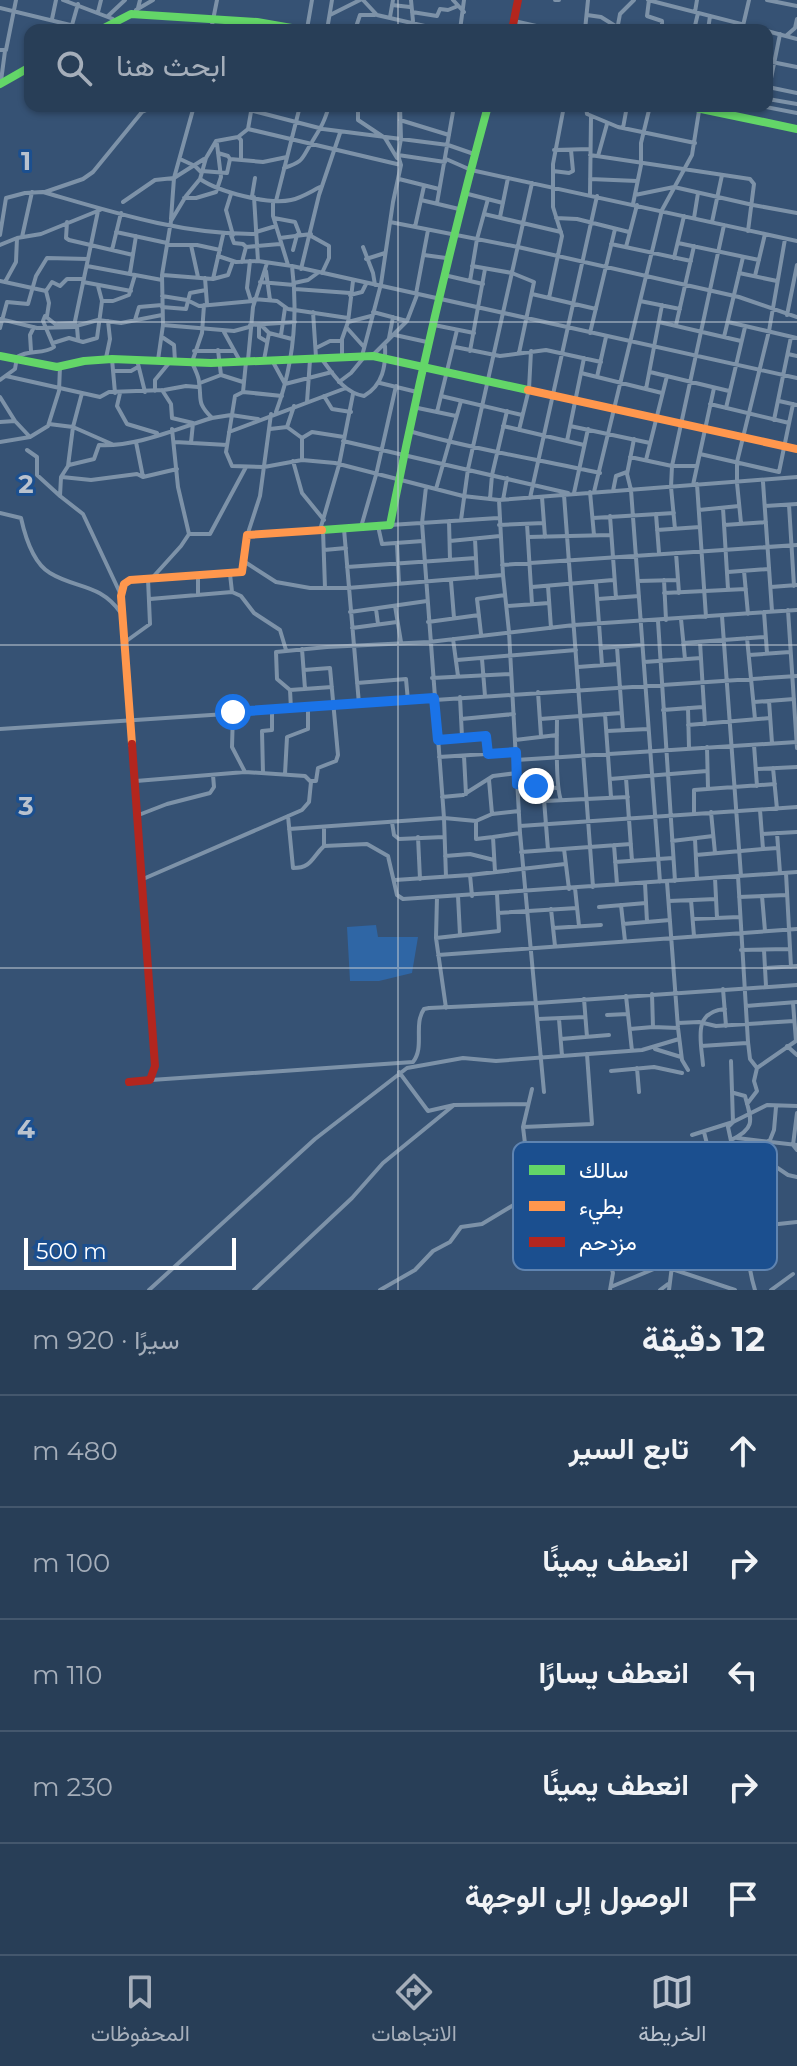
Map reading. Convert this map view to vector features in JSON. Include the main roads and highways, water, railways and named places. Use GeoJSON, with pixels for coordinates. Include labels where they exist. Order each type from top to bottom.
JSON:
{"type":"FeatureCollection","features":[{"type":"Feature","properties":{"kind":"main road"},"geometry":{"type":"LineString","coordinates":[[513,24],[518,0]]}},
{"type":"Feature","properties":{"kind":"main road"},"geometry":{"type":"LineString","coordinates":[[107,24],[134,11],[259,24]]}},
{"type":"Feature","properties":{"kind":"main road"},"geometry":{"type":"LineString","coordinates":[[0,84],[24,70]]}},
{"type":"Feature","properties":{"kind":"main road"},"geometry":{"type":"LineString","coordinates":[[129,1082],[150,1080],[155,1066],[121,596],[125,582],[242,572],[247,535],[390,525],[413,407],[453,234],[486,112]]}},
{"type":"Feature","properties":{"kind":"main road"},"geometry":{"type":"LineString","coordinates":[[732,112],[795,129]]}},
{"type":"Feature","properties":{"kind":"main road"},"geometry":{"type":"LineString","coordinates":[[0,356],[60,367],[84,361],[221,363],[366,353],[797,449]]}}]}
